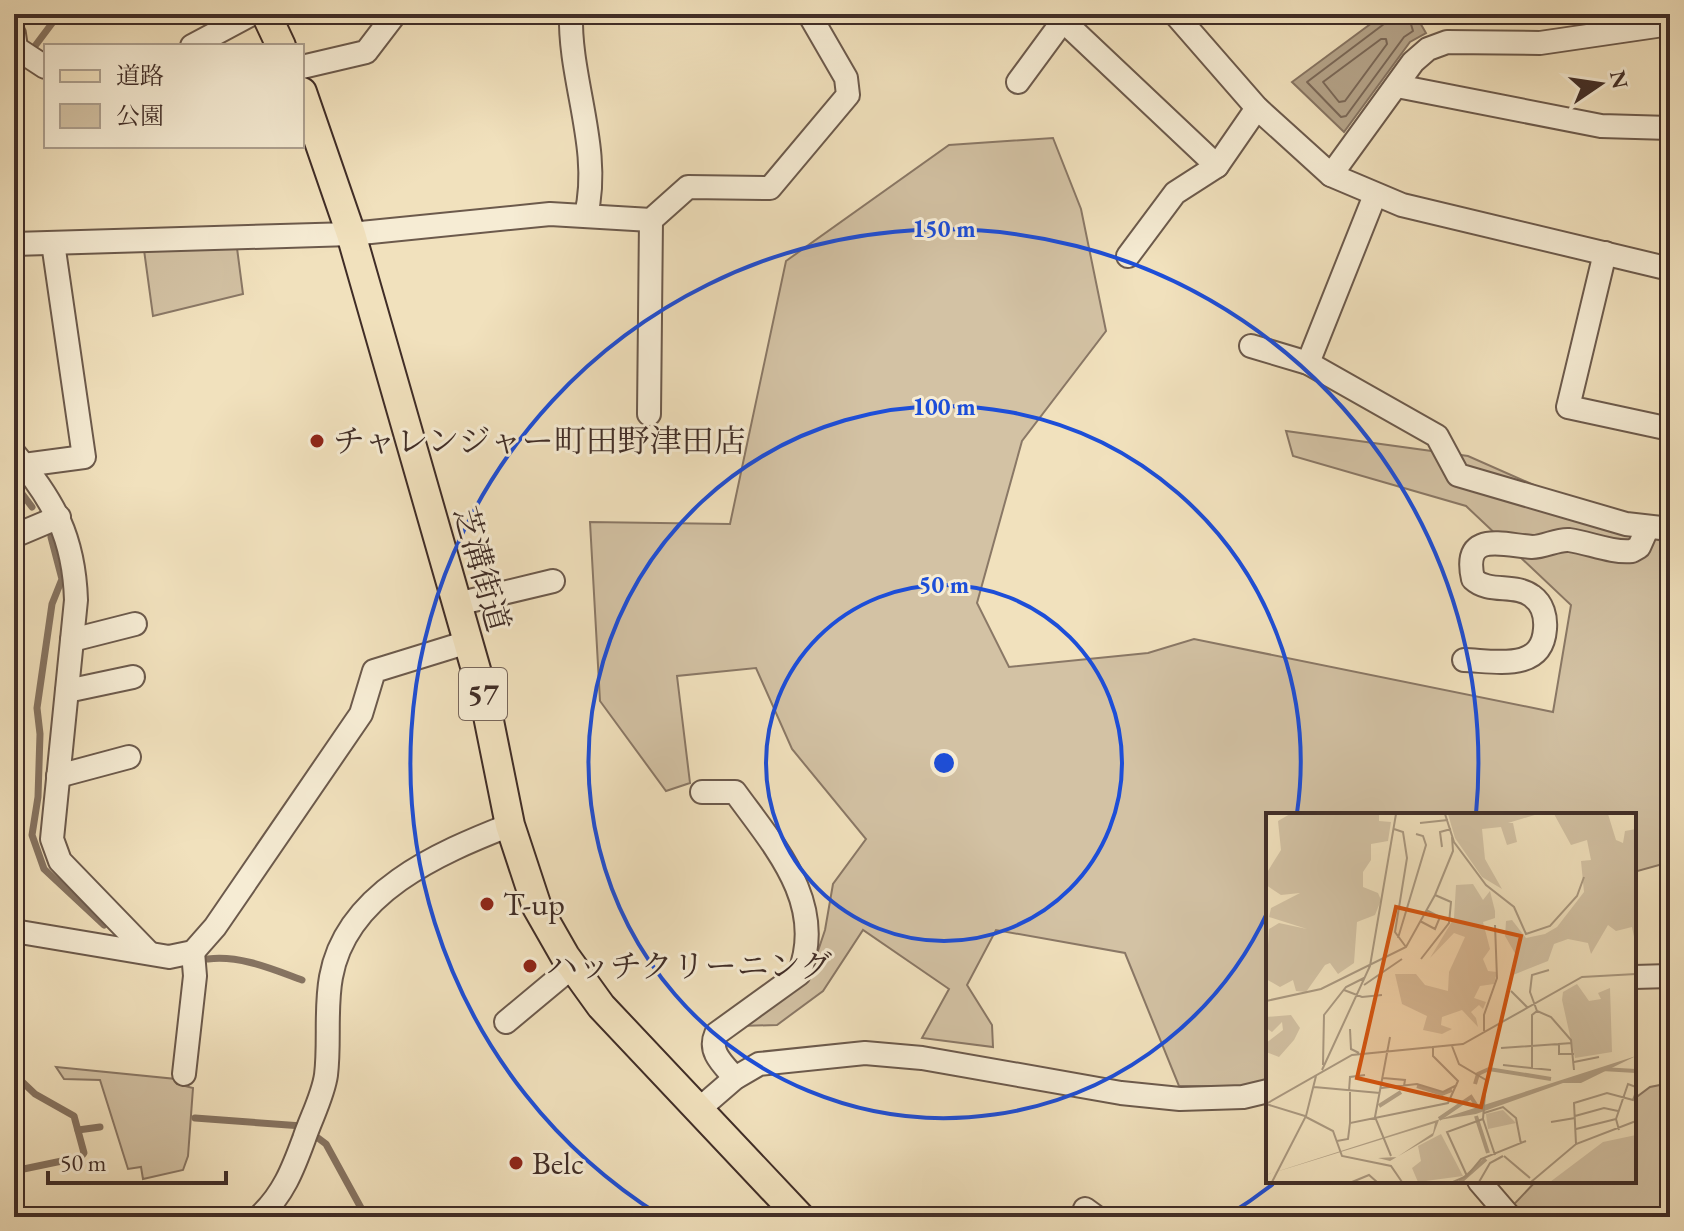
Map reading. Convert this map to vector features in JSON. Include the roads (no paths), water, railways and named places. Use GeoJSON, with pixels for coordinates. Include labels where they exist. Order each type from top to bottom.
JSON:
{"type":"FeatureCollection","features":[{"type":"Feature","properties":{"kind":"main road"},"geometry":{"type":"LineString","coordinates":[[266,14],[280,44]]}},
{"type":"Feature","properties":{"kind":"main road","name":"芝溝街道"},"geometry":{"type":"LineString","coordinates":[[304,98],[351,234],[493,733],[510,825],[537,907],[572,967],[610,1015],[800,1217]]}},
{"type":"Feature","properties":{"kind":"street"},"geometry":{"type":"LineString","coordinates":[[196,44],[252,14]]}},
{"type":"Feature","properties":{"kind":"street"},"geometry":{"type":"LineString","coordinates":[[304,67],[366,52],[395,14]]}},
{"type":"Feature","properties":{"kind":"street"},"geometry":{"type":"LineString","coordinates":[[571,14],[570,39],[589,156],[590,200],[586,215]]}},
{"type":"Feature","properties":{"kind":"street"},"geometry":{"type":"LineString","coordinates":[[14,244],[351,234],[550,214],[651,220],[688,187],[770,188],[848,95],[846,78],[809,14]]}},
{"type":"Feature","properties":{"kind":"street"},"geometry":{"type":"LineString","coordinates":[[1175,14],[1257,108],[1331,175],[1402,205],[1670,269]]}},
{"type":"Feature","properties":{"kind":"street"},"geometry":{"type":"LineString","coordinates":[[1018,82],[1062,16],[1217,166]]}},
{"type":"Feature","properties":{"kind":"street"},"geometry":{"type":"LineString","coordinates":[[1331,175],[1421,55],[1447,42],[1540,43],[1670,24]]}},
{"type":"Feature","properties":{"kind":"street"},"geometry":{"type":"LineString","coordinates":[[14,34],[16,48],[44,66]]}},
{"type":"Feature","properties":{"kind":"street"},"geometry":{"type":"LineString","coordinates":[[1397,86],[1601,126],[1670,128]]}},
{"type":"Feature","properties":{"kind":"street"},"geometry":{"type":"LineString","coordinates":[[1128,256],[1175,193],[1217,166],[1257,108]]}},
{"type":"Feature","properties":{"kind":"street"},"geometry":{"type":"LineString","coordinates":[[1308,363],[1375,195]]}},
{"type":"Feature","properties":{"kind":"street"},"geometry":{"type":"LineString","coordinates":[[649,414],[651,220]]}},
{"type":"Feature","properties":{"kind":"street"},"geometry":{"type":"LineString","coordinates":[[19,459],[84,457],[53,243]]}},
{"type":"Feature","properties":{"kind":"street"},"geometry":{"type":"LineString","coordinates":[[1605,253],[1568,407],[1670,429]]}},
{"type":"Feature","properties":{"kind":"street"},"geometry":{"type":"LineString","coordinates":[[1251,346],[1308,363],[1437,436],[1458,475],[1659,529]]}},
{"type":"Feature","properties":{"kind":"street"},"geometry":{"type":"LineString","coordinates":[[19,459],[59,517],[75,575],[72,640],[52,839],[60,861],[149,953]]}},
{"type":"Feature","properties":{"kind":"street"},"geometry":{"type":"LineString","coordinates":[[14,536],[59,517]]}},
{"type":"Feature","properties":{"kind":"street"},"geometry":{"type":"LineString","coordinates":[[1464,660],[1525,661],[1537,654],[1544,641],[1546,623],[1542,606],[1532,595],[1480,586],[1473,579],[1472,556],[1478,547],[1489,542],[1536,547],[1565,539],[1632,551],[1659,529]]}},
{"type":"Feature","properties":{"kind":"street"},"geometry":{"type":"LineString","coordinates":[[457,604],[553,581]]}},
{"type":"Feature","properties":{"kind":"street"},"geometry":{"type":"LineString","coordinates":[[72,640],[135,624]]}},
{"type":"Feature","properties":{"kind":"street"},"geometry":{"type":"LineString","coordinates":[[14,931],[169,957],[193,952],[215,927],[361,714],[374,671],[468,642]]}},
{"type":"Feature","properties":{"kind":"street"},"geometry":{"type":"LineString","coordinates":[[67,691],[133,677]]}},
{"type":"Feature","properties":{"kind":"street"},"geometry":{"type":"LineString","coordinates":[[58,776],[129,757]]}},
{"type":"Feature","properties":{"kind":"street"},"geometry":{"type":"LineString","coordinates":[[702,792],[735,792],[788,864],[800,892],[809,932],[807,956],[799,974],[716,1034],[713,1049],[716,1056],[735,1078]]}},
{"type":"Feature","properties":{"kind":"street"},"geometry":{"type":"LineString","coordinates":[[273,1209],[293,1169],[326,1076],[331,976],[338,951],[350,927],[378,898],[408,876],[465,844],[510,825]]}},
{"type":"Feature","properties":{"kind":"street"},"geometry":{"type":"LineString","coordinates":[[184,1074],[195,976],[193,952]]}},
{"type":"Feature","properties":{"kind":"street"},"geometry":{"type":"LineString","coordinates":[[506,1022],[572,967]]}},
{"type":"Feature","properties":{"kind":"street"},"geometry":{"type":"LineString","coordinates":[[1636,977],[1670,976]]}},
{"type":"Feature","properties":{"kind":"street"},"geometry":{"type":"LineString","coordinates":[[698,1110],[735,1078],[768,1062],[865,1053],[922,1058],[1121,1093],[1180,1099],[1243,1097],[1266,1091]]}},
{"type":"Feature","properties":{"kind":"street"},"geometry":{"type":"LineString","coordinates":[[1481,1183],[1510,1217]]}},
{"type":"Feature","properties":{"kind":"water"},"geometry":{"type":"Polygon","coordinates":[[[1384,14],[1415,14],[1426,33],[1410,42],[1344,132],[1292,82],[1384,14]]]}},
{"type":"Feature","properties":{"kind":"waterway"},"geometry":{"type":"LineString","coordinates":[[35,46],[59,14]]}},
{"type":"Feature","properties":{"kind":"waterway"},"geometry":{"type":"LineString","coordinates":[[14,77],[18,70]]}},
{"type":"Feature","properties":{"kind":"waterway"},"geometry":{"type":"LineString","coordinates":[[14,483],[32,507]]}},
{"type":"Feature","properties":{"kind":"waterway"},"geometry":{"type":"LineString","coordinates":[[51,537],[62,579],[52,604],[37,708],[40,734],[38,797],[32,835],[44,869],[104,925]]}},
{"type":"Feature","properties":{"kind":"waterway"},"geometry":{"type":"LineString","coordinates":[[208,959],[244,961],[302,980]]}},
{"type":"Feature","properties":{"kind":"waterway"},"geometry":{"type":"LineString","coordinates":[[14,1074],[35,1094],[74,1116],[84,1153],[81,1157],[14,1171]]}},
{"type":"Feature","properties":{"kind":"waterway"},"geometry":{"type":"LineString","coordinates":[[195,1118],[302,1126],[326,1144],[366,1217]]}},
{"type":"Feature","properties":{"kind":"waterway"},"geometry":{"type":"LineString","coordinates":[[78,1130],[100,1127]]}},
{"type":"Feature","properties":{"kind":"place","name":"チャレンジャー町田野津田店"},"geometry":{"type":"Point","coordinates":[317,441]}},
{"type":"Feature","properties":{"kind":"place","name":"T-up"},"geometry":{"type":"Point","coordinates":[487,904]}},
{"type":"Feature","properties":{"kind":"place","name":"ハッチクリーニング"},"geometry":{"type":"Point","coordinates":[530,966]}},
{"type":"Feature","properties":{"kind":"place","name":"Belc"},"geometry":{"type":"Point","coordinates":[516,1163]}}]}
